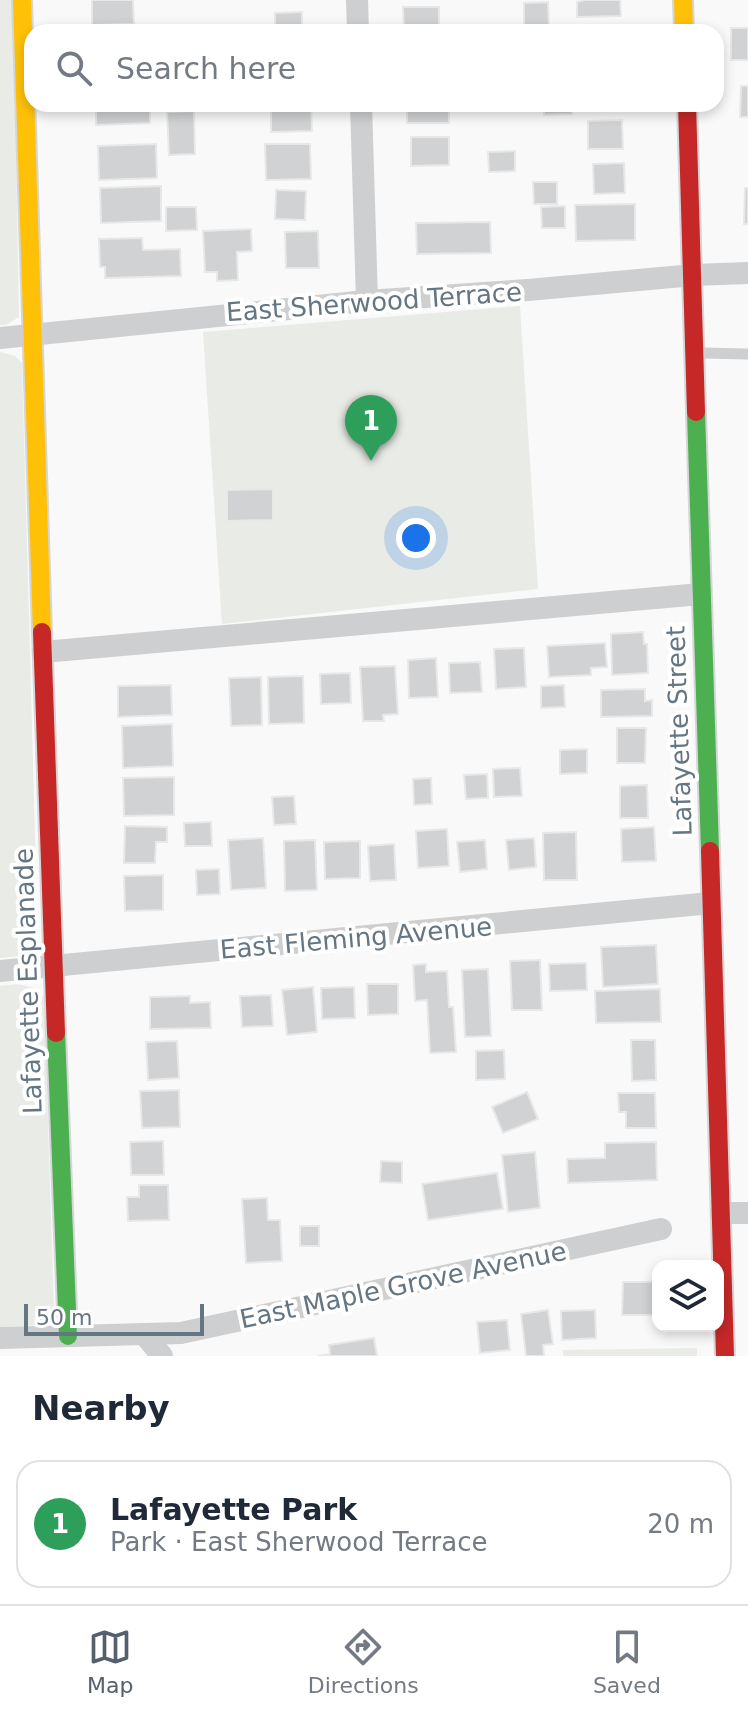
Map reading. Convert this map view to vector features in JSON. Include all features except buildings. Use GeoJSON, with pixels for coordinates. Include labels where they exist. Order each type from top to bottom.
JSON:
{"type":"FeatureCollection","features":[{"type":"Feature","properties":{"kind":"main road","name":"Lafayette Esplanade"},"geometry":{"type":"LineString","coordinates":[[22,0],[24,67]]}},
{"type":"Feature","properties":{"kind":"main road"},"geometry":{"type":"LineString","coordinates":[[683,0],[684,24]]}},
{"type":"Feature","properties":{"kind":"main road","name":"Lafayette Esplanade"},"geometry":{"type":"LineString","coordinates":[[25,112],[68,1336]]}},
{"type":"Feature","properties":{"kind":"main road","name":"Lafayette Street"},"geometry":{"type":"LineString","coordinates":[[687,112],[725,1356]]}},
{"type":"Feature","properties":{"kind":"street"},"geometry":{"type":"LineString","coordinates":[[357,0],[358,24]]}},
{"type":"Feature","properties":{"kind":"street"},"geometry":{"type":"LineString","coordinates":[[361,112],[367,301]]}},
{"type":"Feature","properties":{"kind":"street","name":"East Sherwood Terrace"},"geometry":{"type":"LineString","coordinates":[[0,338],[367,301],[748,273]]}},
{"type":"Feature","properties":{"kind":"street"},"geometry":{"type":"LineString","coordinates":[[43,652],[701,594]]}},
{"type":"Feature","properties":{"kind":"street","name":"East Fleming Avenue"},"geometry":{"type":"LineString","coordinates":[[0,971],[711,903]]}},
{"type":"Feature","properties":{"kind":"street"},"geometry":{"type":"LineString","coordinates":[[721,1213],[748,1213]]}},
{"type":"Feature","properties":{"kind":"street","name":"East Maple Grove Avenue"},"geometry":{"type":"LineString","coordinates":[[0,1338],[181,1333],[661,1229]]}},
{"type":"Feature","properties":{"kind":"street"},"geometry":{"type":"LineString","coordinates":[[144,1334],[162,1356]]}},
{"type":"Feature","properties":{"kind":"lane"},"geometry":{"type":"LineString","coordinates":[[694,353],[748,354]]}},
{"type":"Feature","properties":{"kind":"shaded area"},"geometry":{"type":"Polygon","coordinates":[[[0,0],[13,0],[19,317],[6,325],[0,325],[0,0]]]}},
{"type":"Feature","properties":{"kind":"shaded area"},"geometry":{"type":"Polygon","coordinates":[[[520,306],[538,589],[222,624],[203,332],[520,306]]]}},
{"type":"Feature","properties":{"kind":"shaded area"},"geometry":{"type":"Polygon","coordinates":[[[0,352],[15,356],[22,363],[38,947],[23,956],[0,958],[0,352]]]}},
{"type":"Feature","properties":{"kind":"shaded area"},"geometry":{"type":"Polygon","coordinates":[[[19,984],[33,988],[44,997],[54,1311],[39,1325],[0,1327],[0,986],[19,984]]]}},
{"type":"Feature","properties":{"kind":"shaded area"},"geometry":{"type":"Polygon","coordinates":[[[697,1348],[697,1356],[563,1356],[563,1350],[697,1348]]]}},
{"type":"Feature","properties":{"kind":"traffic: fast"},"geometry":{"type":"LineString","coordinates":[[696,412],[710,851]]}},
{"type":"Feature","properties":{"kind":"traffic: fast"},"geometry":{"type":"LineString","coordinates":[[56,1033],[68,1336]]}},
{"type":"Feature","properties":{"kind":"traffic: slow"},"geometry":{"type":"LineString","coordinates":[[22,0],[24,63]]}},
{"type":"Feature","properties":{"kind":"traffic: slow"},"geometry":{"type":"LineString","coordinates":[[683,0],[684,24]]}},
{"type":"Feature","properties":{"kind":"traffic: slow"},"geometry":{"type":"LineString","coordinates":[[26,112],[42,632]]}},
{"type":"Feature","properties":{"kind":"traffic: jam"},"geometry":{"type":"LineString","coordinates":[[687,112],[696,412]]}},
{"type":"Feature","properties":{"kind":"traffic: jam"},"geometry":{"type":"LineString","coordinates":[[42,632],[56,1033]]}},
{"type":"Feature","properties":{"kind":"traffic: jam"},"geometry":{"type":"LineString","coordinates":[[710,851],[725,1356]]}},
{"type":"Feature","properties":{"kind":"place","name":"Lafayette Park"},"geometry":{"type":"Point","coordinates":[371,461]}}]}
